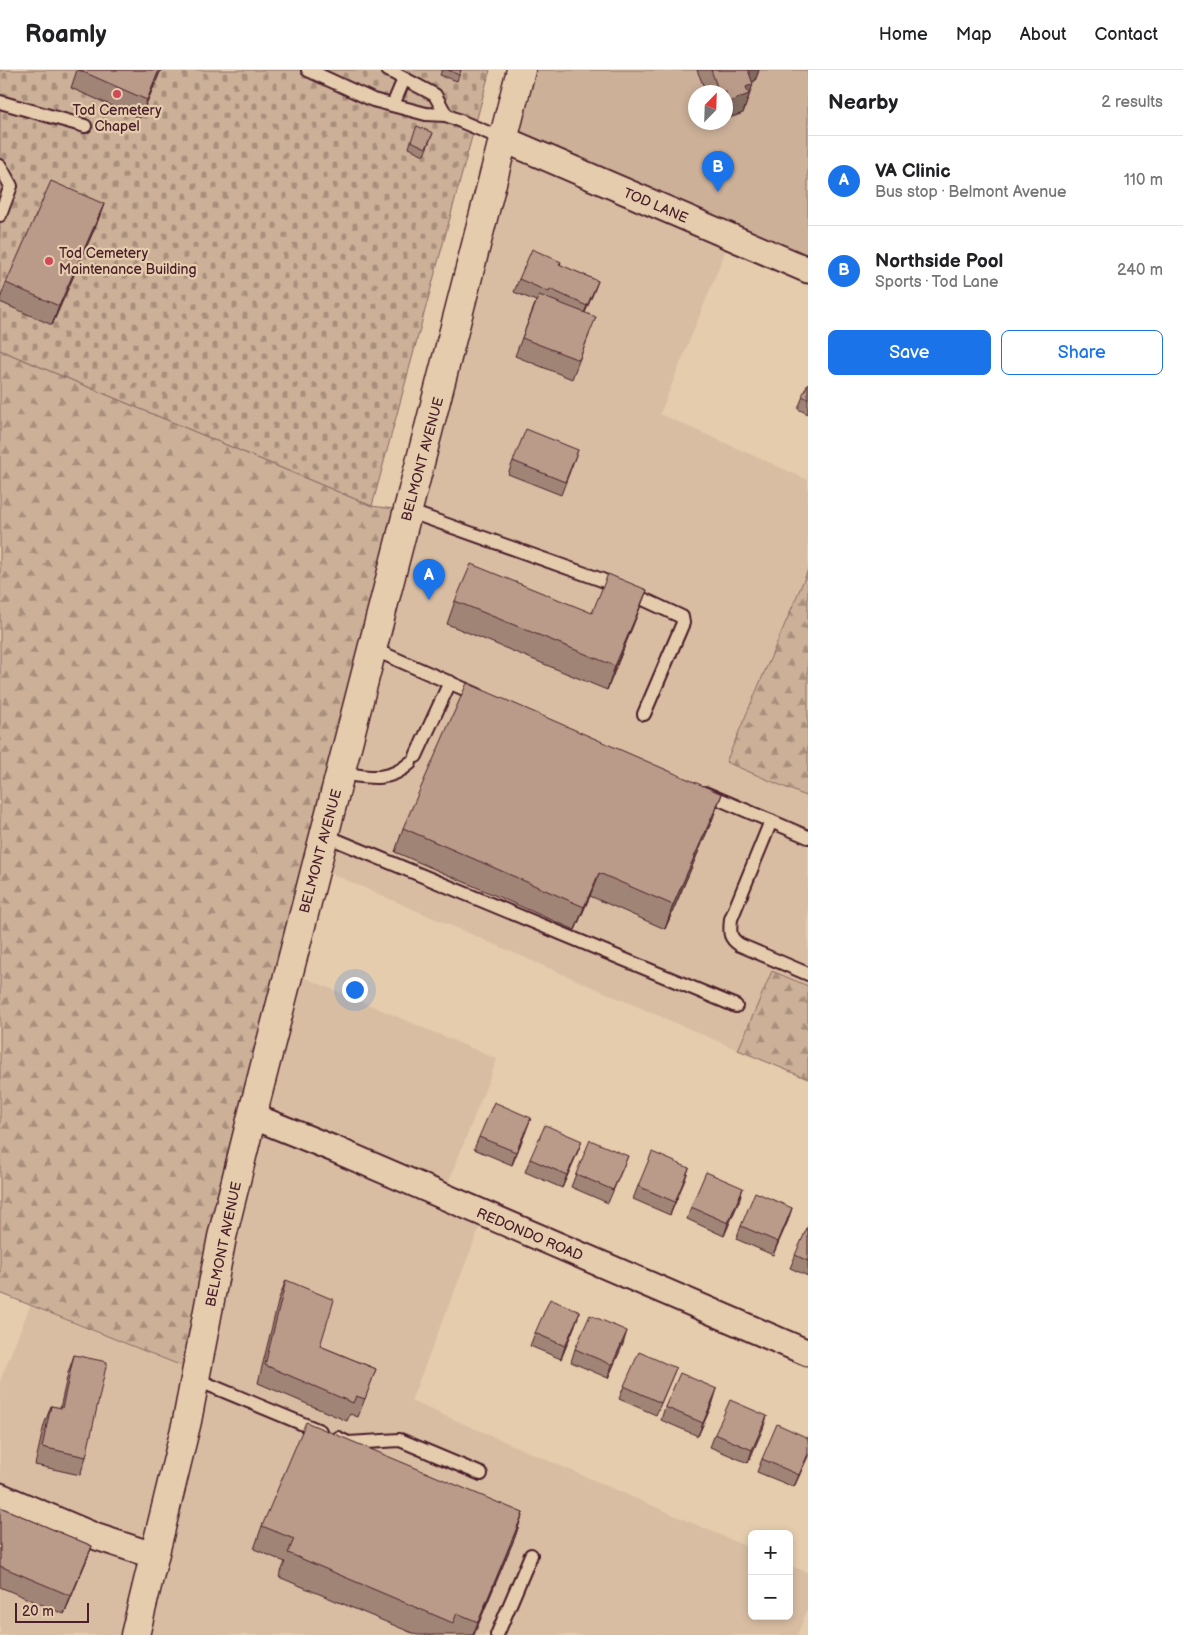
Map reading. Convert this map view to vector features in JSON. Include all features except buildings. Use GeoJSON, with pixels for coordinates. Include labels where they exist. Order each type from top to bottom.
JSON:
{"type":"FeatureCollection","features":[{"type":"Feature","properties":{"kind":"main road","name":"BELMONT AVENUE"},"geometry":{"type":"LineString","coordinates":[[135,1635],[187,1421],[222,1238],[252,1116],[521,70]]}},
{"type":"Feature","properties":{"kind":"street","name":"TOD LANE"},"geometry":{"type":"LineString","coordinates":[[503,138],[808,270]]}},
{"type":"Feature","properties":{"kind":"street","name":"REDONDO ROAD"},"geometry":{"type":"LineString","coordinates":[[252,1116],[808,1353]]}},
{"type":"Feature","properties":{"kind":"street"},"geometry":{"type":"LineString","coordinates":[[0,1496],[97,1537],[155,1556]]}},
{"type":"Feature","properties":{"kind":"lane"},"geometry":{"type":"LineString","coordinates":[[308,70],[373,100],[426,114],[446,115],[503,138]]}},
{"type":"Feature","properties":{"kind":"lane"},"geometry":{"type":"LineString","coordinates":[[388,70],[434,95],[446,115]]}},
{"type":"Feature","properties":{"kind":"lane"},"geometry":{"type":"LineString","coordinates":[[393,105],[404,79]]}},
{"type":"Feature","properties":{"kind":"lane"},"geometry":{"type":"LineString","coordinates":[[0,102],[85,126]]}},
{"type":"Feature","properties":{"kind":"lane"},"geometry":{"type":"LineString","coordinates":[[0,166],[11,186],[0,215]]}},
{"type":"Feature","properties":{"kind":"lane"},"geometry":{"type":"LineString","coordinates":[[408,511],[602,580],[682,617],[683,623],[644,714]]}},
{"type":"Feature","properties":{"kind":"lane"},"geometry":{"type":"LineString","coordinates":[[373,649],[487,698]]}},
{"type":"Feature","properties":{"kind":"lane"},"geometry":{"type":"LineString","coordinates":[[340,773],[377,778],[392,776],[403,770],[413,760],[450,682]]}},
{"type":"Feature","properties":{"kind":"lane"},"geometry":{"type":"LineString","coordinates":[[698,790],[808,837]]}},
{"type":"Feature","properties":{"kind":"lane"},"geometry":{"type":"LineString","coordinates":[[771,821],[730,918],[730,933],[732,940],[740,945],[808,974]]}},
{"type":"Feature","properties":{"kind":"lane"},"geometry":{"type":"LineString","coordinates":[[324,835],[736,1006]]}},
{"type":"Feature","properties":{"kind":"lane"},"geometry":{"type":"LineString","coordinates":[[195,1379],[348,1442],[400,1440],[481,1474]]}},
{"type":"Feature","properties":{"kind":"lane"},"geometry":{"type":"LineString","coordinates":[[497,1635],[531,1555]]}},
{"type":"Feature","properties":{"kind":"shaded area"},"geometry":{"type":"Polygon","coordinates":[[[503,139],[731,237],[660,414],[808,480],[808,570],[726,762],[808,797],[808,986],[772,971],[738,1050],[316,867],[503,139]]]}},
{"type":"Feature","properties":{"kind":"shaded area"},"geometry":{"type":"Polygon","coordinates":[[[289,971],[497,1059],[443,1196],[485,1214],[411,1401],[748,1547],[748,1620],[793,1620],[793,1567],[808,1573],[808,1608],[797,1635],[0,1635],[0,1381],[30,1306],[196,1372],[289,971]]]}},
{"type":"Feature","properties":{"kind":"green space"},"geometry":{"type":"Polygon","coordinates":[[[0,70],[490,70],[372,506],[0,350],[0,70]]]}},
{"type":"Feature","properties":{"kind":"green space"},"geometry":{"type":"Polygon","coordinates":[[[521,70],[808,70],[808,270],[503,139],[521,70]]]}},
{"type":"Feature","properties":{"kind":"green space"},"geometry":{"type":"Polygon","coordinates":[[[0,350],[372,506],[408,511],[197,1372],[0,1293],[0,350]]]}},
{"type":"Feature","properties":{"kind":"green space"},"geometry":{"type":"Polygon","coordinates":[[[808,570],[808,797],[726,762],[808,570]]]}},
{"type":"Feature","properties":{"kind":"green space"},"geometry":{"type":"Polygon","coordinates":[[[772,971],[808,986],[808,1079],[738,1050],[772,971]]]}},
{"type":"Feature","properties":{"kind":"place","name":"Tod Cemetery Chapel"},"geometry":{"type":"Point","coordinates":[117,94]}},
{"type":"Feature","properties":{"kind":"place","name":"Northside Pool"},"geometry":{"type":"Point","coordinates":[718,192]}},
{"type":"Feature","properties":{"kind":"place","name":"Tod Cemetery Maintenance Building"},"geometry":{"type":"Point","coordinates":[49,261]}},
{"type":"Feature","properties":{"kind":"place","name":"VA Clinic"},"geometry":{"type":"Point","coordinates":[429,600]}}]}
